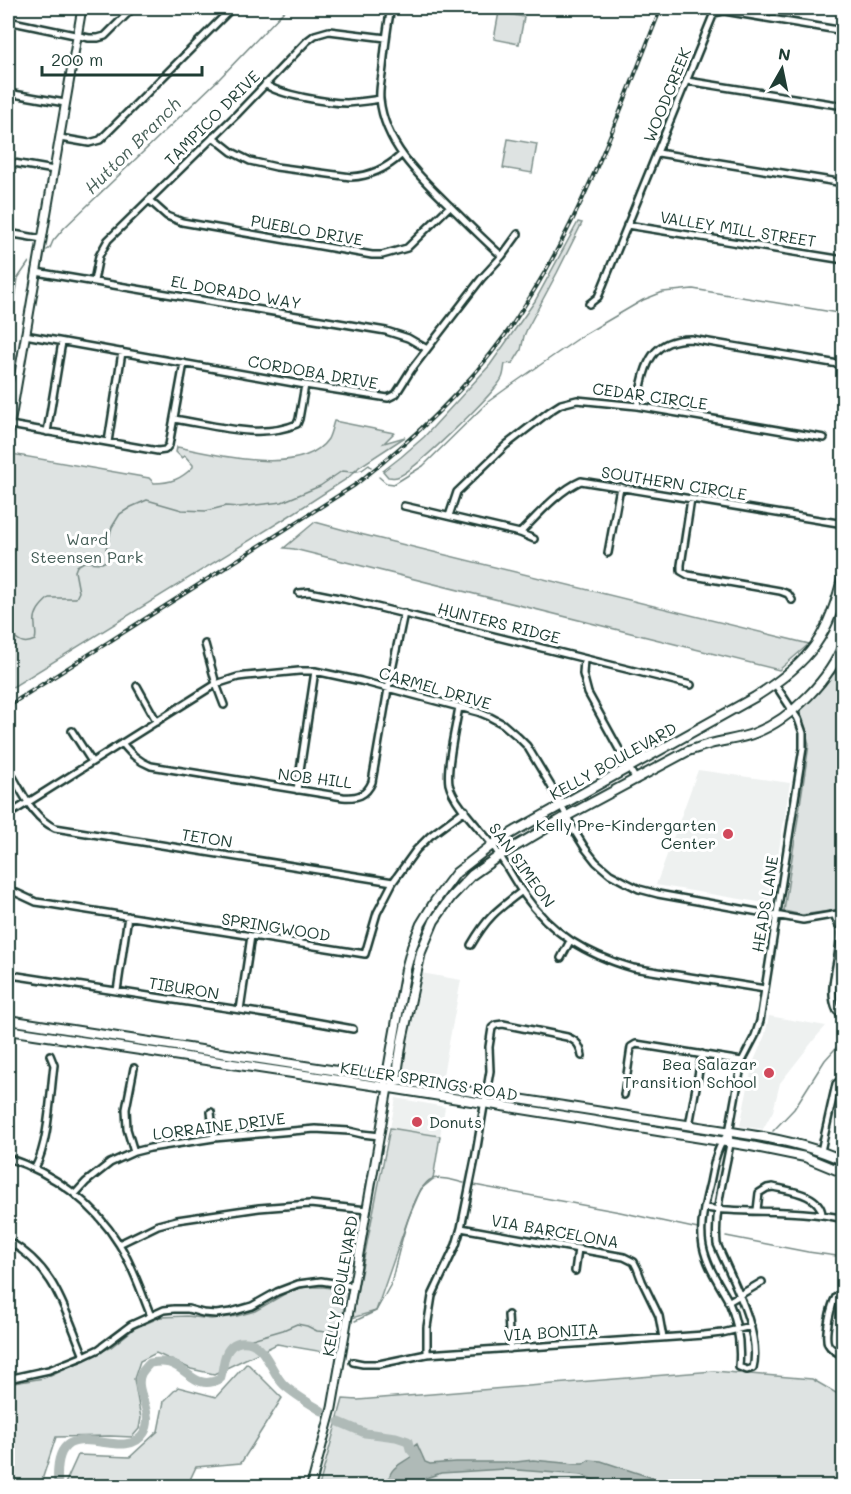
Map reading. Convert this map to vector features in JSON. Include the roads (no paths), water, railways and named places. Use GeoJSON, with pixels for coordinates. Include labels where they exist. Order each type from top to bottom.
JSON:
{"type":"FeatureCollection","features":[{"type":"Feature","properties":{"kind":"main road","name":"KELLY BOULEVARD"},"geometry":{"type":"LineString","coordinates":[[388,1088],[386,1078],[412,947],[430,908],[456,873],[492,845],[775,684],[801,663],[818,642],[832,615],[843,571]]}},
{"type":"Feature","properties":{"kind":"main road","name":"KELLY BOULEVARD"},"geometry":{"type":"LineString","coordinates":[[396,1080],[421,952],[441,908],[461,886],[499,856],[567,816],[688,751],[755,733],[778,721],[793,710],[818,685],[836,662],[843,642]]}},
{"type":"Feature","properties":{"kind":"main road"},"geometry":{"type":"LineString","coordinates":[[401,997],[411,999]]}},
{"type":"Feature","properties":{"kind":"main road","name":"KELLER SPRINGS ROAD"},"geometry":{"type":"LineString","coordinates":[[8,1020],[788,1141],[821,1151],[843,1161]]}},
{"type":"Feature","properties":{"kind":"main road","name":"KELLER SPRINGS ROAD"},"geometry":{"type":"LineString","coordinates":[[8,1030],[721,1142],[805,1157],[843,1173]]}},
{"type":"Feature","properties":{"kind":"main road"},"geometry":{"type":"LineString","coordinates":[[388,1088],[396,1080]]}},
{"type":"Feature","properties":{"kind":"main road"},"geometry":{"type":"LineString","coordinates":[[604,1123],[606,1113]]}},
{"type":"Feature","properties":{"kind":"street"},"geometry":{"type":"LineString","coordinates":[[8,437],[82,8]]}},
{"type":"Feature","properties":{"kind":"street"},"geometry":{"type":"LineString","coordinates":[[8,21],[98,38],[105,36],[133,8]]}},
{"type":"Feature","properties":{"kind":"street"},"geometry":{"type":"LineString","coordinates":[[60,138],[90,143],[100,140],[232,8]]}},
{"type":"Feature","properties":{"kind":"street"},"geometry":{"type":"LineString","coordinates":[[391,8],[380,99],[391,136],[410,166],[502,256]]}},
{"type":"Feature","properties":{"kind":"street","name":"WOODCREEK"},"geometry":{"type":"LineString","coordinates":[[589,304],[598,297],[714,13],[724,11],[843,30]]}},
{"type":"Feature","properties":{"kind":"street","name":"TAMPICO DRIVE"},"geometry":{"type":"LineString","coordinates":[[94,281],[99,256],[111,237],[236,115],[307,41],[315,35],[329,31],[386,38]]}},
{"type":"Feature","properties":{"kind":"street"},"geometry":{"type":"LineString","coordinates":[[687,81],[843,106]]}},
{"type":"Feature","properties":{"kind":"street"},"geometry":{"type":"LineString","coordinates":[[265,84],[279,92],[337,102],[380,99]]}},
{"type":"Feature","properties":{"kind":"street"},"geometry":{"type":"LineString","coordinates":[[8,93],[65,103]]}},
{"type":"Feature","properties":{"kind":"street"},"geometry":{"type":"LineString","coordinates":[[213,137],[232,152],[250,161],[276,167],[351,177],[376,172],[401,155]]}},
{"type":"Feature","properties":{"kind":"street"},"geometry":{"type":"LineString","coordinates":[[657,153],[843,183]]}},
{"type":"Feature","properties":{"kind":"street"},"geometry":{"type":"LineString","coordinates":[[8,162],[54,170]]}},
{"type":"Feature","properties":{"kind":"street","name":"PUEBLO DRIVE"},"geometry":{"type":"LineString","coordinates":[[149,200],[167,216],[182,222],[372,255],[382,255],[407,248],[450,206]]}},
{"type":"Feature","properties":{"kind":"street","name":"VALLEY MILL STREET"},"geometry":{"type":"LineString","coordinates":[[627,225],[843,260]]}},
{"type":"Feature","properties":{"kind":"street"},"geometry":{"type":"LineString","coordinates":[[8,234],[42,239]]}},
{"type":"Feature","properties":{"kind":"street","name":"CORDOBA DRIVE"},"geometry":{"type":"LineString","coordinates":[[25,335],[388,398],[396,394],[411,370],[518,234]]}},
{"type":"Feature","properties":{"kind":"street","name":"EL DORADO WAY"},"geometry":{"type":"LineString","coordinates":[[36,272],[386,331],[408,338],[427,350]]}},
{"type":"Feature","properties":{"kind":"street"},"geometry":{"type":"LineString","coordinates":[[638,406],[649,359],[661,346],[678,340],[691,339],[843,365]]}},
{"type":"Feature","properties":{"kind":"street"},"geometry":{"type":"LineString","coordinates":[[47,432],[62,342]]}},
{"type":"Feature","properties":{"kind":"street"},"geometry":{"type":"LineString","coordinates":[[108,442],[122,352]]}},
{"type":"Feature","properties":{"kind":"street"},"geometry":{"type":"LineString","coordinates":[[9,425],[158,451],[165,450],[169,445],[184,363]]}},
{"type":"Feature","properties":{"kind":"street"},"geometry":{"type":"LineString","coordinates":[[8,385],[16,385]]}},
{"type":"Feature","properties":{"kind":"street"},"geometry":{"type":"LineString","coordinates":[[174,419],[250,432],[269,432],[293,426],[297,424],[299,418],[305,385]]}},
{"type":"Feature","properties":{"kind":"street","name":"CEDAR CIRCLE"},"geometry":{"type":"LineString","coordinates":[[448,516],[457,492],[506,445],[561,404],[577,400],[638,406],[824,438]]}},
{"type":"Feature","properties":{"kind":"street","name":"SOUTHERN CIRCLE"},"geometry":{"type":"LineString","coordinates":[[520,533],[548,505],[581,481],[843,524]]}},
{"type":"Feature","properties":{"kind":"street"},"geometry":{"type":"LineString","coordinates":[[608,553],[620,487]]}},
{"type":"Feature","properties":{"kind":"street"},"geometry":{"type":"LineString","coordinates":[[692,499],[681,571],[687,576],[780,591],[788,594],[792,600]]}},
{"type":"Feature","properties":{"kind":"street"},"geometry":{"type":"LineString","coordinates":[[404,506],[520,533],[534,540]]}},
{"type":"Feature","properties":{"kind":"street","name":"HUNTERS RIDGE"},"geometry":{"type":"LineString","coordinates":[[299,593],[317,593],[404,613],[691,684]]}},
{"type":"Feature","properties":{"kind":"street","name":"NOB HILL"},"geometry":{"type":"LineString","coordinates":[[122,743],[133,756],[151,766],[354,798],[364,794],[372,782],[404,613]]}},
{"type":"Feature","properties":{"kind":"street"},"geometry":{"type":"LineString","coordinates":[[205,644],[224,705]]}},
{"type":"Feature","properties":{"kind":"street"},"geometry":{"type":"LineString","coordinates":[[584,659],[583,674],[588,693],[636,780]]}},
{"type":"Feature","properties":{"kind":"street"},"geometry":{"type":"LineString","coordinates":[[297,790],[315,671]]}},
{"type":"Feature","properties":{"kind":"street","name":"CARMEL DRIVE"},"geometry":{"type":"LineString","coordinates":[[8,815],[216,684],[246,676],[315,671],[459,707],[490,717],[503,724],[527,746],[585,848],[596,862],[610,874],[639,889],[803,920],[843,913]]}},
{"type":"Feature","properties":{"kind":"street","name":"HEADS LANE"},"geometry":{"type":"LineString","coordinates":[[729,1132],[742,1061],[760,1022],[803,748],[803,733],[793,710],[775,684]]}},
{"type":"Feature","properties":{"kind":"street"},"geometry":{"type":"LineString","coordinates":[[137,687],[158,722]]}},
{"type":"Feature","properties":{"kind":"street","name":"SAN SIMEON"},"geometry":{"type":"LineString","coordinates":[[459,707],[448,777],[452,792],[542,916],[570,940],[589,952],[614,963],[765,989]]}},
{"type":"Feature","properties":{"kind":"street"},"geometry":{"type":"LineString","coordinates":[[72,731],[92,762]]}},
{"type":"Feature","properties":{"kind":"street","name":"TETON"},"geometry":{"type":"LineString","coordinates":[[8,769],[37,816],[55,828],[393,882]]}},
{"type":"Feature","properties":{"kind":"street","name":"SPRINGWOOD"},"geometry":{"type":"LineString","coordinates":[[8,889],[36,902],[365,954],[377,913],[393,882],[416,850],[465,810]]}},
{"type":"Feature","properties":{"kind":"street"},"geometry":{"type":"LineString","coordinates":[[471,945],[489,917],[522,891]]}},
{"type":"Feature","properties":{"kind":"street"},"geometry":{"type":"LineString","coordinates":[[117,991],[128,916]]}},
{"type":"Feature","properties":{"kind":"street"},"geometry":{"type":"LineString","coordinates":[[835,916],[840,927],[832,995],[837,1011]]}},
{"type":"Feature","properties":{"kind":"street"},"geometry":{"type":"LineString","coordinates":[[240,1010],[251,936]]}},
{"type":"Feature","properties":{"kind":"street"},"geometry":{"type":"LineString","coordinates":[[561,958],[570,940]]}},
{"type":"Feature","properties":{"kind":"street","name":"TIBURON"},"geometry":{"type":"LineString","coordinates":[[11,975],[353,1029]]}},
{"type":"Feature","properties":{"kind":"street"},"geometry":{"type":"LineString","coordinates":[[427,1354],[427,1327],[432,1296],[456,1245],[475,1159],[490,1071],[489,1047],[492,1028],[503,1024],[567,1037],[580,1047],[582,1056]]}},
{"type":"Feature","properties":{"kind":"street"},"geometry":{"type":"LineString","coordinates":[[624,1095],[631,1047],[636,1044],[742,1061]]}},
{"type":"Feature","properties":{"kind":"street"},"geometry":{"type":"LineString","coordinates":[[689,1126],[702,1054]]}},
{"type":"Feature","properties":{"kind":"street"},"geometry":{"type":"LineString","coordinates":[[35,1168],[45,1142],[54,1065],[50,1055]]}},
{"type":"Feature","properties":{"kind":"street"},"geometry":{"type":"LineString","coordinates":[[134,1068],[126,1109],[127,1129],[134,1152]]}},
{"type":"Feature","properties":{"kind":"street"},"geometry":{"type":"LineString","coordinates":[[821,1151],[836,1084],[843,1077]]}},
{"type":"Feature","properties":{"kind":"street","name":"KELLY BOULEVARD"},"geometry":{"type":"LineString","coordinates":[[310,1486],[332,1408],[388,1088]]}},
{"type":"Feature","properties":{"kind":"street"},"geometry":{"type":"LineString","coordinates":[[211,1112],[214,1138]]}},
{"type":"Feature","properties":{"kind":"street","name":"LORRAINE DRIVE"},"geometry":{"type":"LineString","coordinates":[[75,1194],[110,1163],[134,1152],[171,1144],[315,1129],[380,1136]]}},
{"type":"Feature","properties":{"kind":"street"},"geometry":{"type":"LineString","coordinates":[[729,1132],[730,1144],[718,1209],[717,1244],[751,1326],[754,1363],[753,1368],[747,1370],[739,1367],[738,1329],[728,1302],[712,1273],[701,1231],[715,1159],[721,1142],[729,1132]]}},
{"type":"Feature","properties":{"kind":"street"},"geometry":{"type":"LineString","coordinates":[[8,1158],[35,1168],[59,1182],[104,1222],[119,1244],[151,1316]]}},
{"type":"Feature","properties":{"kind":"street"},"geometry":{"type":"LineString","coordinates":[[756,1210],[759,1193],[773,1187],[811,1198],[822,1209],[822,1214]]}},
{"type":"Feature","properties":{"kind":"street"},"geometry":{"type":"LineString","coordinates":[[119,1244],[158,1225],[177,1220],[259,1208],[310,1204],[367,1210]]}},
{"type":"Feature","properties":{"kind":"street"},"geometry":{"type":"LineString","coordinates":[[705,1208],[822,1214],[843,1220]]}},
{"type":"Feature","properties":{"kind":"street","name":"VIA BARCELONA"},"geometry":{"type":"LineString","coordinates":[[461,1228],[624,1257],[634,1262],[659,1316],[663,1338]]}},
{"type":"Feature","properties":{"kind":"street"},"geometry":{"type":"LineString","coordinates":[[8,1241],[41,1266],[59,1295],[84,1356]]}},
{"type":"Feature","properties":{"kind":"street"},"geometry":{"type":"LineString","coordinates":[[575,1271],[579,1249]]}},
{"type":"Feature","properties":{"kind":"street"},"geometry":{"type":"LineString","coordinates":[[8,1370],[9,1379],[40,1373],[99,1349],[131,1325],[164,1310],[188,1309],[216,1314],[243,1310],[288,1287],[307,1282],[321,1281],[353,1286]]}},
{"type":"Feature","properties":{"kind":"street"},"geometry":{"type":"LineString","coordinates":[[728,1302],[762,1282]]}},
{"type":"Feature","properties":{"kind":"street"},"geometry":{"type":"LineString","coordinates":[[843,1296],[836,1297],[832,1303],[827,1335],[828,1345],[843,1356]]}},
{"type":"Feature","properties":{"kind":"street"},"geometry":{"type":"LineString","coordinates":[[508,1315],[510,1349]]}},
{"type":"Feature","properties":{"kind":"street","name":"VIA BONITA"},"geometry":{"type":"LineString","coordinates":[[353,1362],[379,1364],[427,1354],[704,1335],[751,1326]]}},
{"type":"Feature","properties":{"kind":"waterway","name":"Hutton Branch"},"geometry":{"type":"LineString","coordinates":[[47,250],[64,228],[219,79],[287,8]]}},
{"type":"Feature","properties":{"kind":"waterway","name":"Hutton Branch"},"geometry":{"type":"LineString","coordinates":[[8,321],[14,306],[18,278],[29,262]]}},
{"type":"Feature","properties":{"kind":"waterway"},"geometry":{"type":"LineString","coordinates":[[379,477],[386,483],[394,484],[423,466],[489,401],[585,334],[643,300],[663,292],[693,289],[844,314]]}},
{"type":"Feature","properties":{"kind":"waterway"},"geometry":{"type":"LineString","coordinates":[[8,635],[11,634],[25,642],[35,640],[35,617],[43,603],[49,598],[76,598],[79,592],[75,571],[77,566],[84,562],[102,563],[110,559],[111,555],[106,549],[112,527],[120,514],[131,507],[147,500],[182,510],[206,511],[226,506],[239,507],[282,502],[320,486],[342,471],[352,472],[362,470],[369,465],[371,467]]}},
{"type":"Feature","properties":{"kind":"waterway"},"geometry":{"type":"LineString","coordinates":[[773,1131],[794,1109],[825,1060],[844,1039]]}},
{"type":"Feature","properties":{"kind":"waterway"},"geometry":{"type":"LineString","coordinates":[[355,1321],[376,1311],[391,1284],[406,1226],[418,1195],[425,1185],[436,1178],[464,1183]]}},
{"type":"Feature","properties":{"kind":"waterway"},"geometry":{"type":"LineString","coordinates":[[474,1185],[698,1229]]}},
{"type":"Feature","properties":{"kind":"waterway"},"geometry":{"type":"LineString","coordinates":[[726,1236],[844,1257]]}},
{"type":"Feature","properties":{"kind":"waterway"},"geometry":{"type":"LineString","coordinates":[[245,1341],[297,1324],[326,1332],[338,1327]]}},
{"type":"Feature","properties":{"kind":"waterway"},"geometry":{"type":"LineString","coordinates":[[58,1486],[59,1461],[66,1447],[77,1441],[121,1444],[134,1442],[144,1433],[147,1418],[139,1381],[150,1363],[169,1363],[199,1381],[212,1382],[220,1379],[225,1356],[230,1348],[238,1342],[248,1342],[261,1350],[284,1385],[322,1411]]}},
{"type":"Feature","properties":{"kind":"waterway"},"geometry":{"type":"LineString","coordinates":[[339,1422],[365,1433],[408,1441],[410,1449],[417,1457]]}},
{"type":"Feature","properties":{"kind":"railway"},"geometry":{"type":"LineString","coordinates":[[8,706],[355,485],[416,433],[472,377],[530,297],[569,228],[602,156],[661,8]]}},
{"type":"Feature","properties":{"kind":"place","name":"Kelly Pre-Kindergarten Center"},"geometry":{"type":"Point","coordinates":[728,834]}},
{"type":"Feature","properties":{"kind":"place","name":"Bea Salazar Transition School"},"geometry":{"type":"Point","coordinates":[769,1073]}},
{"type":"Feature","properties":{"kind":"place","name":"Donuts"},"geometry":{"type":"Point","coordinates":[417,1122]}},
{"type":"Feature","properties":{"kind":"park label","name":"Ward Steensen Park"},"geometry":{"type":"Point","coordinates":[87,548]}}]}
